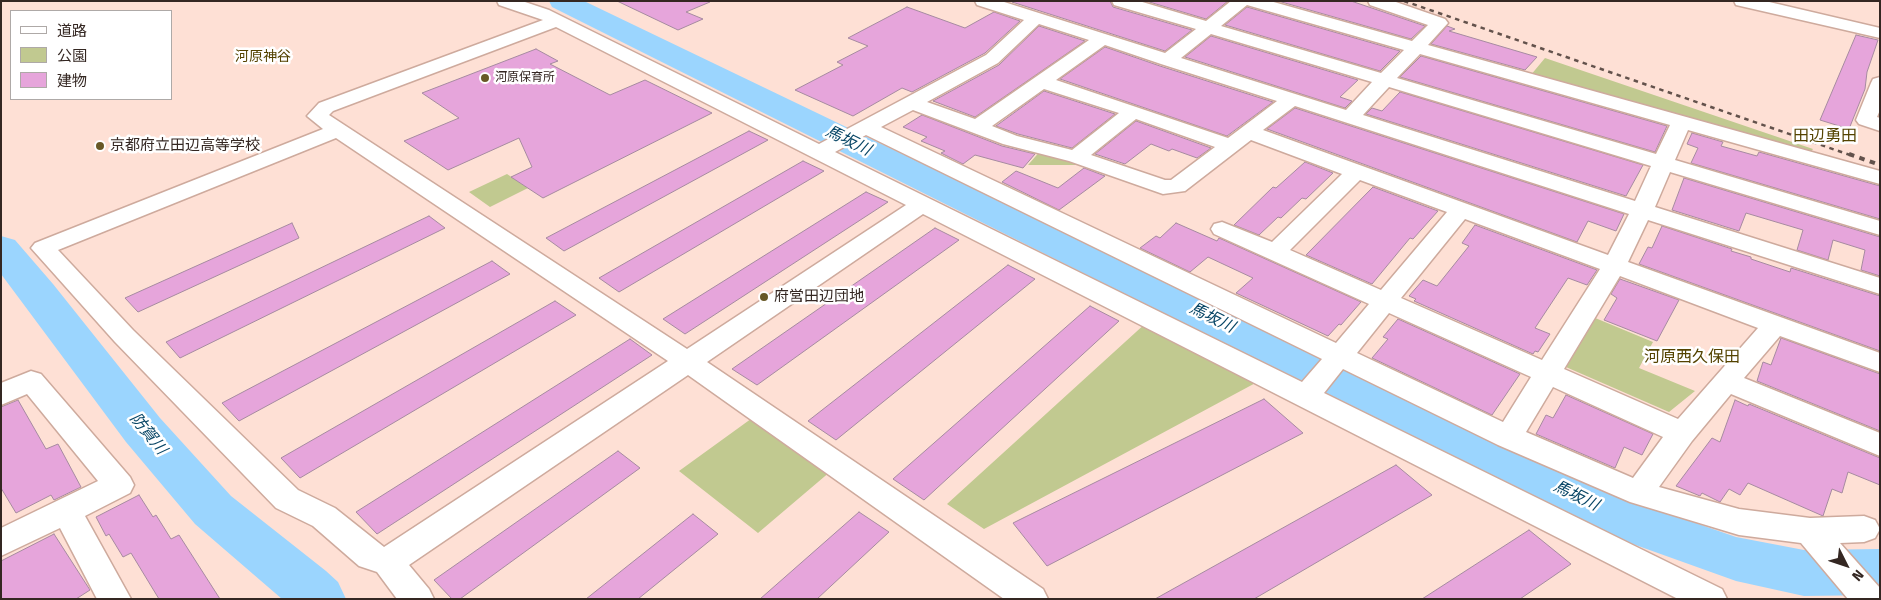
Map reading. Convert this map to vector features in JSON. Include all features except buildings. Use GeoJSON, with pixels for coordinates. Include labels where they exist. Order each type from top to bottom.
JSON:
{"type":"FeatureCollection","features":[{"type":"Feature","properties":{"kind":"street"},"geometry":{"type":"LineString","coordinates":[[505,1],[557,21],[822,150],[923,204],[1323,376],[1508,437],[1641,494],[1739,522],[1818,540],[1864,529]]}},
{"type":"Feature","properties":{"kind":"street"},"geometry":{"type":"LineString","coordinates":[[1120,1],[1880,228]]}},
{"type":"Feature","properties":{"kind":"street"},"geometry":{"type":"LineString","coordinates":[[1167,60],[1242,1]]}},
{"type":"Feature","properties":{"kind":"street"},"geometry":{"type":"LineString","coordinates":[[1250,1],[1880,178]]}},
{"type":"Feature","properties":{"kind":"street"},"geometry":{"type":"LineString","coordinates":[[1350,117],[1439,23],[1376,1]]}},
{"type":"Feature","properties":{"kind":"street"},"geometry":{"type":"LineString","coordinates":[[1742,1],[1880,33]]}},
{"type":"Feature","properties":{"kind":"street"},"geometry":{"type":"LineString","coordinates":[[991,2],[1167,60],[1880,286]]}},
{"type":"Feature","properties":{"kind":"street"},"geometry":{"type":"LineString","coordinates":[[822,150],[913,103],[992,59],[1036,18]]}},
{"type":"Feature","properties":{"kind":"street"},"geometry":{"type":"LineString","coordinates":[[557,21],[326,107],[317,116],[687,361],[1031,599]]}},
{"type":"Feature","properties":{"kind":"street"},"geometry":{"type":"LineString","coordinates":[[976,127],[1102,39]]}},
{"type":"Feature","properties":{"kind":"street"},"geometry":{"type":"LineString","coordinates":[[1042,82],[1232,146]]}},
{"type":"Feature","properties":{"kind":"street"},"geometry":{"type":"LineString","coordinates":[[1880,84],[1866,120],[1880,125]]}},
{"type":"Feature","properties":{"kind":"street"},"geometry":{"type":"LineString","coordinates":[[913,103],[1010,140],[1076,157],[1163,187],[1177,186],[1292,99]]}},
{"type":"Feature","properties":{"kind":"street"},"geometry":{"type":"LineString","coordinates":[[1076,157],[1132,111]]}},
{"type":"Feature","properties":{"kind":"street"},"geometry":{"type":"LineString","coordinates":[[1508,437],[1614,266],[1642,210],[1681,122]]}},
{"type":"Feature","properties":{"kind":"street"},"geometry":{"type":"LineString","coordinates":[[338,130],[44,248],[124,336],[287,499],[324,517],[370,557],[388,562],[417,599]]}},
{"type":"Feature","properties":{"kind":"street"},"geometry":{"type":"LineString","coordinates":[[859,130],[1323,376],[1710,599]]}},
{"type":"Feature","properties":{"kind":"street"},"geometry":{"type":"LineString","coordinates":[[1249,132],[1880,363]]}},
{"type":"Feature","properties":{"kind":"street"},"geometry":{"type":"LineString","coordinates":[[1275,252],[1356,172]]}},
{"type":"Feature","properties":{"kind":"street"},"geometry":{"type":"LineString","coordinates":[[388,562],[923,204]]}},
{"type":"Feature","properties":{"kind":"street"},"geometry":{"type":"LineString","coordinates":[[1323,376],[1461,210]]}},
{"type":"Feature","properties":{"kind":"street"},"geometry":{"type":"LineString","coordinates":[[1222,229],[1682,433]]}},
{"type":"Feature","properties":{"kind":"street"},"geometry":{"type":"LineString","coordinates":[[1641,494],[1646,482],[1682,433],[1770,332],[1773,324]]}},
{"type":"Feature","properties":{"kind":"street"},"geometry":{"type":"LineString","coordinates":[[1,395],[30,381],[119,485],[1,544]]}},
{"type":"Feature","properties":{"kind":"street"},"geometry":{"type":"LineString","coordinates":[[1727,382],[1880,445]]}},
{"type":"Feature","properties":{"kind":"street"},"geometry":{"type":"LineString","coordinates":[[66,511],[108,597]]}},
{"type":"Feature","properties":{"kind":"street"},"geometry":{"type":"LineString","coordinates":[[1818,540],[1866,595]]}},
{"type":"Feature","properties":{"kind":"green space"},"geometry":{"type":"Polygon","coordinates":[[[1545,58],[1813,149],[1810,153],[1530,76],[1545,58]]]}},
{"type":"Feature","properties":{"kind":"green space"},"geometry":{"type":"Polygon","coordinates":[[[1042,149],[1099,165],[1028,165],[1042,149]]]}},
{"type":"Feature","properties":{"kind":"green space"},"geometry":{"type":"Polygon","coordinates":[[[507,174],[528,188],[490,207],[469,192],[507,174]]]}},
{"type":"Feature","properties":{"kind":"green space"},"geometry":{"type":"Polygon","coordinates":[[[1588,315],[1653,342],[1639,368],[1695,391],[1669,412],[1559,364],[1588,315]]]}},
{"type":"Feature","properties":{"kind":"green space"},"geometry":{"type":"Polygon","coordinates":[[[1147,322],[1261,380],[984,529],[947,504],[1147,322]]]}},
{"type":"Feature","properties":{"kind":"green space"},"geometry":{"type":"Polygon","coordinates":[[[755,416],[831,471],[758,533],[679,471],[755,416]]]}},
{"type":"Feature","properties":{"kind":"waterway","name":"馬坂川"},"geometry":{"type":"LineString","coordinates":[[562,1],[1388,407],[1620,518],[1736,559],[1804,573],[1880,572]]}},
{"type":"Feature","properties":{"kind":"waterway","name":"防賀川"},"geometry":{"type":"LineString","coordinates":[[1,248],[39,293],[143,430],[213,510],[307,587],[318,599]]}},
{"type":"Feature","properties":{"kind":"railway"},"geometry":{"type":"LineString","coordinates":[[1404,1],[1853,156]]}},
{"type":"Feature","properties":{"kind":"railway"},"geometry":{"type":"LineString","coordinates":[[1849,154],[1880,165]]}},
{"type":"Feature","properties":{"kind":"place","name":"河原保育所"},"geometry":{"type":"Point","coordinates":[485,78]}},
{"type":"Feature","properties":{"kind":"place","name":"京都府立田辺高等学校"},"geometry":{"type":"Point","coordinates":[100,146]}},
{"type":"Feature","properties":{"kind":"place","name":"府営田辺団地"},"geometry":{"type":"Point","coordinates":[764,297]}},
{"type":"Feature","properties":{"kind":"district","name":"河原神谷"},"geometry":{"type":"Point","coordinates":[263,57]}},
{"type":"Feature","properties":{"kind":"district","name":"田辺勇田"},"geometry":{"type":"Point","coordinates":[1825,137]}},
{"type":"Feature","properties":{"kind":"district","name":"河原西久保田"},"geometry":{"type":"Point","coordinates":[1692,358]}}]}
